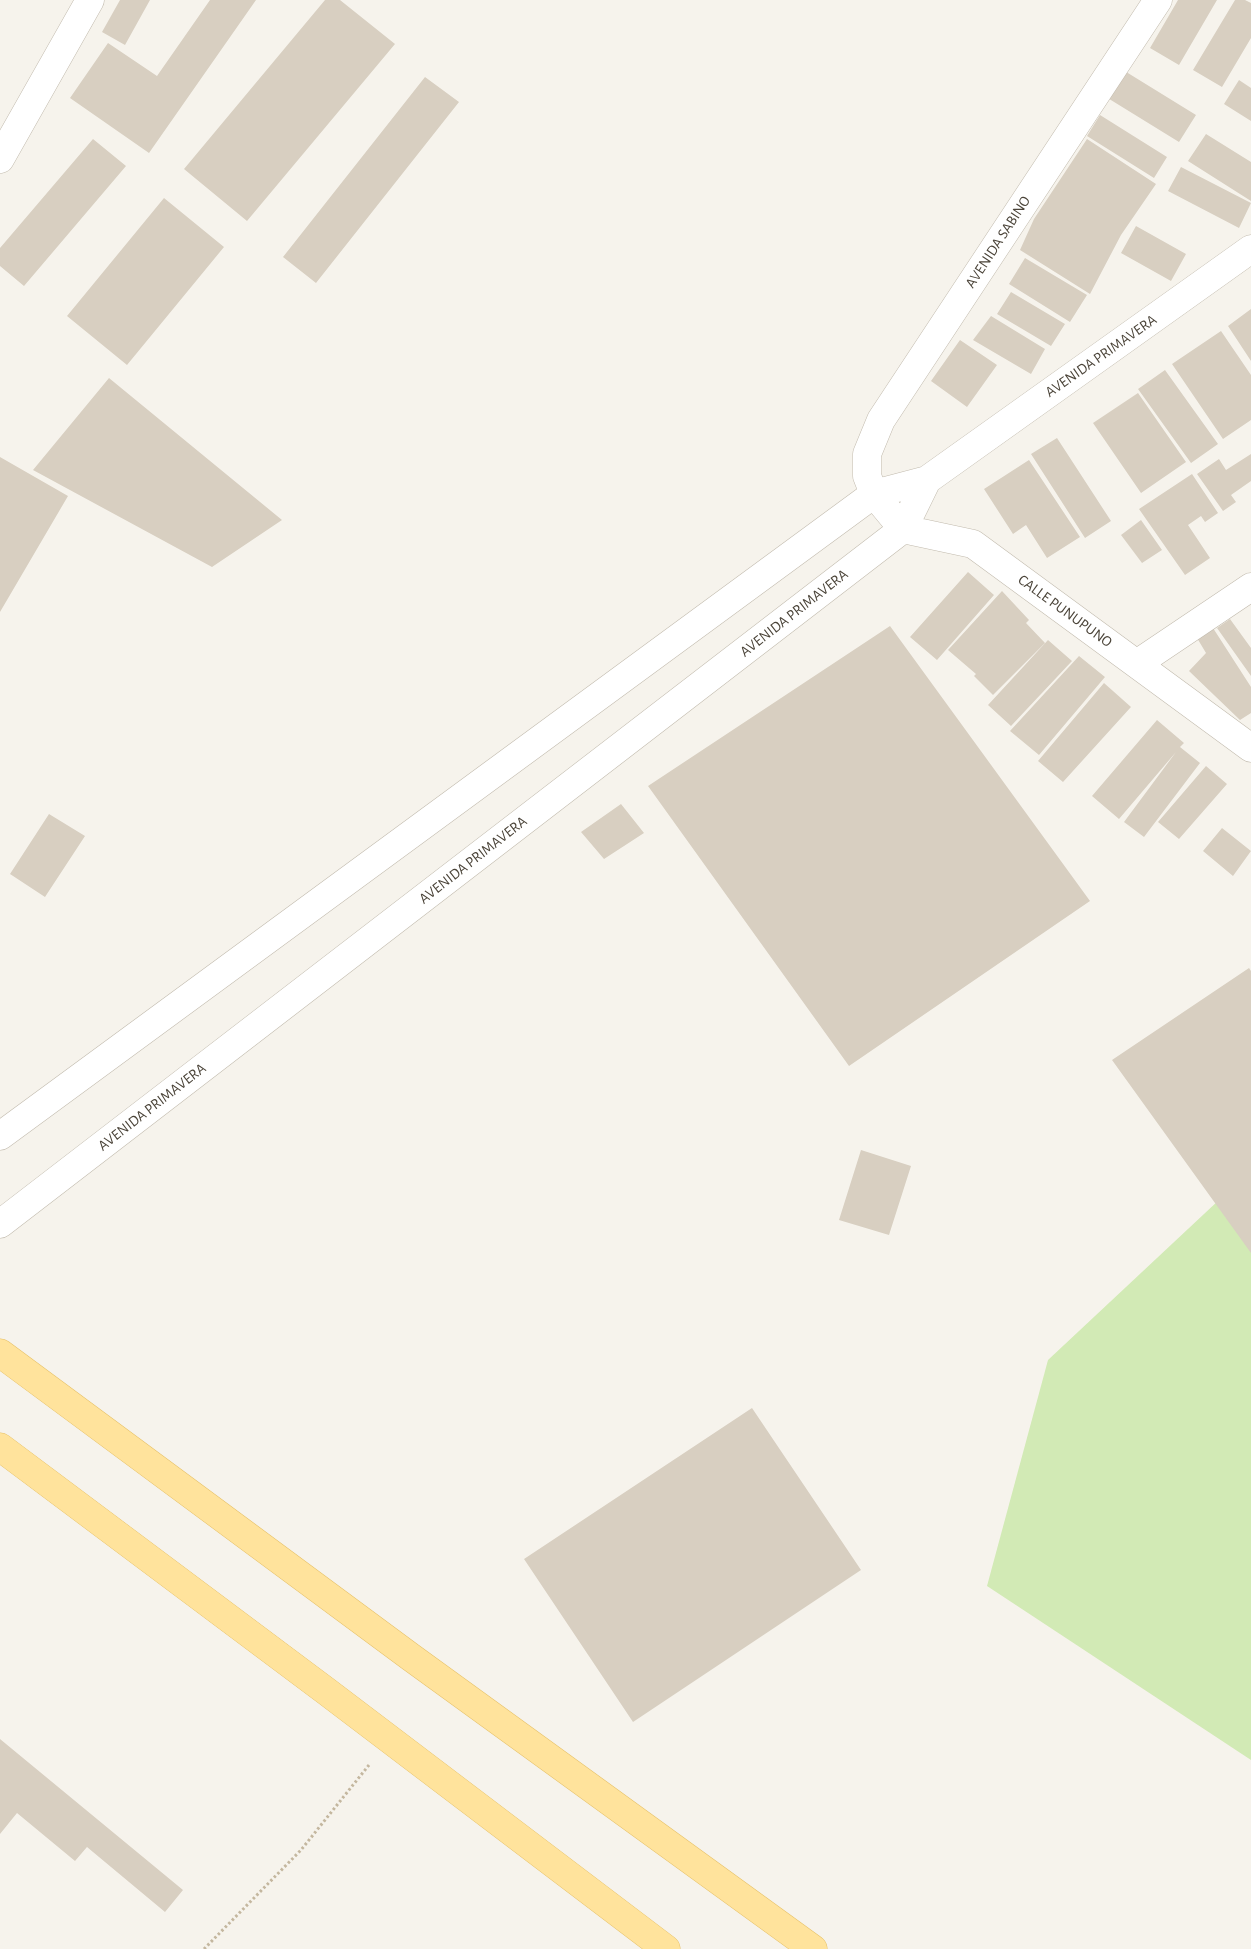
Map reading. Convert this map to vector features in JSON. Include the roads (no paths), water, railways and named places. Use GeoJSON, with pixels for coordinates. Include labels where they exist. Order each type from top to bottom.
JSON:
{"type":"FeatureCollection","features":[{"type":"Feature","properties":{"kind":"main road"},"geometry":{"type":"LineString","coordinates":[[0,1352],[412,1658],[813,1949]]}},
{"type":"Feature","properties":{"kind":"main road"},"geometry":{"type":"LineString","coordinates":[[0,1447],[390,1739],[666,1949]]}},
{"type":"Feature","properties":{"kind":"street"},"geometry":{"type":"LineString","coordinates":[[0,159],[90,0]]}},
{"type":"Feature","properties":{"kind":"street","name":"AVENIDA SABINO"},"geometry":{"type":"LineString","coordinates":[[874,494],[867,476],[867,454],[881,420],[1158,0]]}},
{"type":"Feature","properties":{"kind":"street","name":"AVENIDA PRIMAVERA"},"geometry":{"type":"LineString","coordinates":[[0,1136],[874,494],[927,480],[1251,249]]}},
{"type":"Feature","properties":{"kind":"street","name":"AVENIDA PRIMAVERA"},"geometry":{"type":"LineString","coordinates":[[0,1224],[903,529],[927,480]]}},
{"type":"Feature","properties":{"kind":"street"},"geometry":{"type":"LineString","coordinates":[[874,494],[903,529]]}},
{"type":"Feature","properties":{"kind":"street","name":"CALLE PUNUPUNO"},"geometry":{"type":"LineString","coordinates":[[903,529],[973,544],[1138,663],[1251,748]]}},
{"type":"Feature","properties":{"kind":"street"},"geometry":{"type":"LineString","coordinates":[[1138,663],[1251,587]]}}]}
